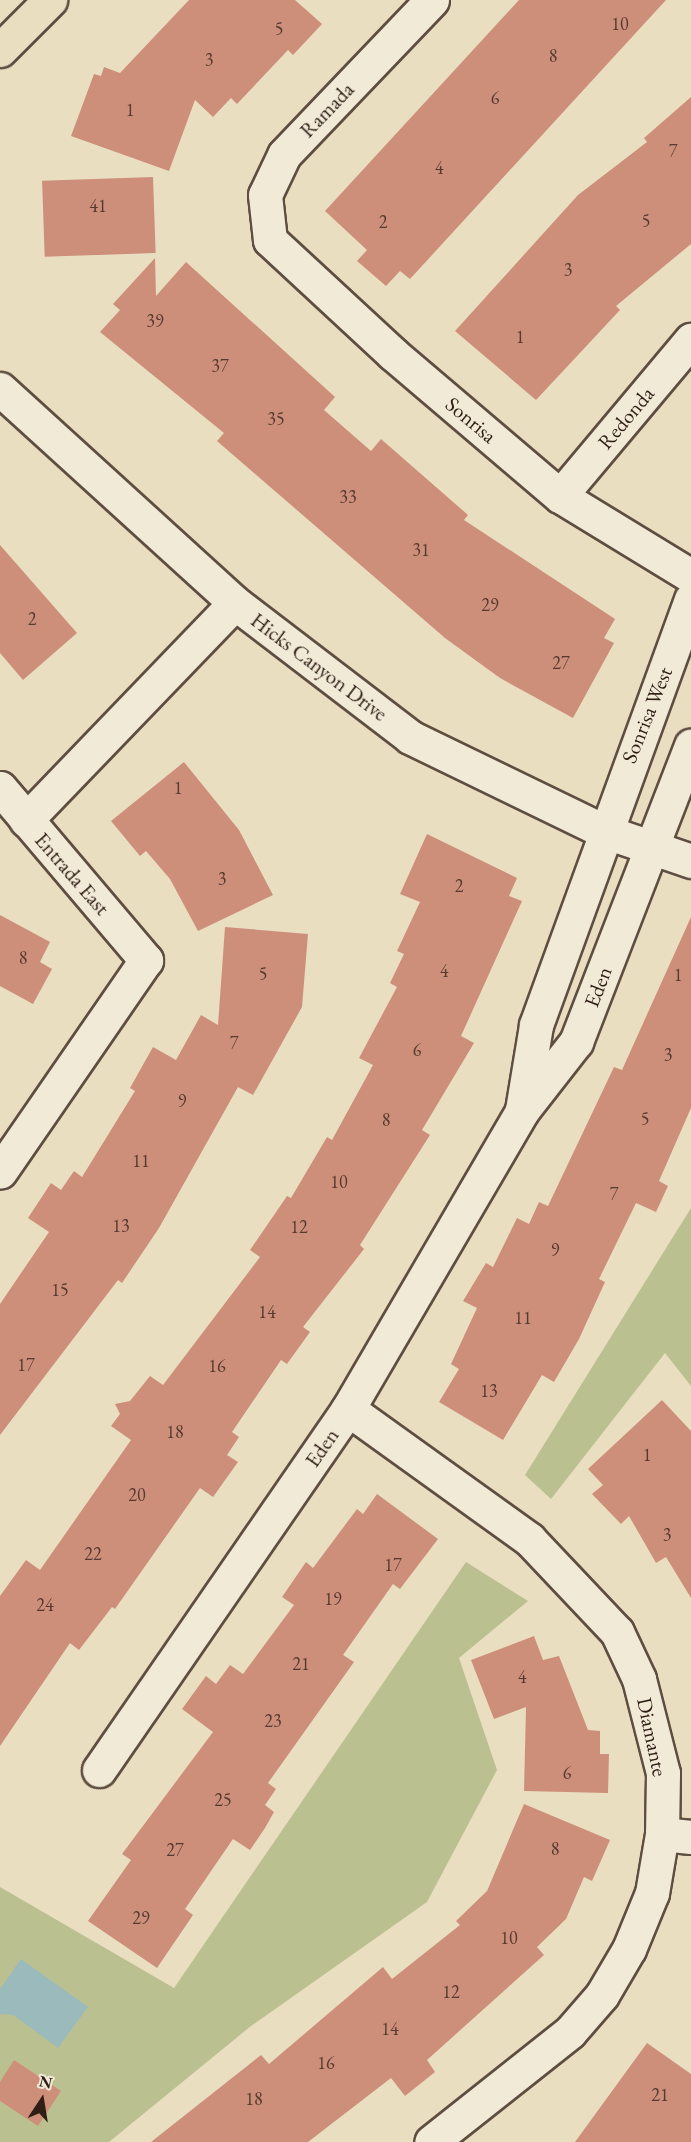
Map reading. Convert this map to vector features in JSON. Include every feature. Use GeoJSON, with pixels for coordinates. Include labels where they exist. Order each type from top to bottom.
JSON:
{"type":"FeatureCollection","features":[{"type":"Feature","properties":{"kind":"main road"},"geometry":{"type":"LineString","coordinates":[[0,51],[50,0]]}},
{"type":"Feature","properties":{"kind":"street","name":"Ramada"},"geometry":{"type":"LineString","coordinates":[[270,240],[265,195],[284,155],[432,0]]}},
{"type":"Feature","properties":{"kind":"street","name":"Sonrisa"},"geometry":{"type":"LineString","coordinates":[[270,240],[393,354],[561,496],[691,576]]}},
{"type":"Feature","properties":{"kind":"street","name":"Redonda"},"geometry":{"type":"LineString","coordinates":[[561,496],[691,340]]}},
{"type":"Feature","properties":{"kind":"street","name":"Hicks Canyon Drive"},"geometry":{"type":"LineString","coordinates":[[0,389],[235,603],[410,737],[606,832],[651,850],[691,861]]}},
{"type":"Feature","properties":{"kind":"street","name":"Sonrisa West"},"geometry":{"type":"LineString","coordinates":[[606,832],[691,599]]}},
{"type":"Feature","properties":{"kind":"street","name":"Entrada East"},"geometry":{"type":"LineString","coordinates":[[0,1172],[146,960],[26,820],[235,603]]}},
{"type":"Feature","properties":{"kind":"street"},"geometry":{"type":"LineString","coordinates":[[651,850],[691,746]]}},
{"type":"Feature","properties":{"kind":"street"},"geometry":{"type":"LineString","coordinates":[[0,788],[26,820]]}},
{"type":"Feature","properties":{"kind":"street","name":"Eden"},"geometry":{"type":"LineString","coordinates":[[522,1112],[536,1025],[606,832]]}},
{"type":"Feature","properties":{"kind":"street","name":"Eden"},"geometry":{"type":"LineString","coordinates":[[99,1770],[348,1409],[522,1112],[576,1042],[651,850]]}},
{"type":"Feature","properties":{"kind":"street","name":"Diamante"},"geometry":{"type":"LineString","coordinates":[[348,1409],[528,1539],[617,1632],[639,1679],[676,1835],[629,1948],[602,1995],[570,2032],[431,2142]]}},
{"type":"Feature","properties":{"kind":"green space"},"geometry":{"type":"Polygon","coordinates":[[[691,1208],[691,1386],[665,1353],[551,1499],[525,1475],[691,1208]]]}},
{"type":"Feature","properties":{"kind":"green space"},"geometry":{"type":"Polygon","coordinates":[[[466,1562],[528,1601],[459,1658],[497,1770],[427,1902],[251,2026],[109,2142],[0,2142],[0,1887],[174,1988],[466,1562]]]}},
{"type":"Feature","properties":{"kind":"water"},"geometry":{"type":"Polygon","coordinates":[[[21,1959],[88,2007],[58,2048],[13,2015],[0,2014],[0,1989],[21,1959]]]}},
{"type":"Feature","properties":{"kind":"building"},"geometry":{"type":"Polygon","coordinates":[[[189,0],[295,0],[322,24],[293,55],[288,50],[237,104],[231,98],[213,117],[195,100],[169,171],[71,136],[94,74],[101,76],[104,67],[120,73],[189,0]]]}},
{"type":"Feature","properties":{"kind":"building"},"geometry":{"type":"Polygon","coordinates":[[[519,0],[666,0],[410,279],[400,271],[386,286],[357,261],[367,250],[325,211],[519,0]]]}},
{"type":"Feature","properties":{"kind":"building"},"geometry":{"type":"Polygon","coordinates":[[[691,97],[691,244],[616,306],[620,310],[536,400],[455,331],[578,195],[647,142],[644,138],[691,97]]]}},
{"type":"Feature","properties":{"kind":"building"},"geometry":{"type":"Polygon","coordinates":[[[153,177],[156,253],[45,257],[42,181],[153,177]]]}},
{"type":"Feature","properties":{"kind":"building"},"geometry":{"type":"Polygon","coordinates":[[[155,258],[156,296],[186,262],[335,397],[324,410],[371,451],[381,439],[468,515],[464,520],[615,619],[604,638],[614,643],[573,718],[500,678],[445,638],[217,441],[224,433],[100,332],[120,310],[113,304],[155,258]]]}},
{"type":"Feature","properties":{"kind":"building"},"geometry":{"type":"Polygon","coordinates":[[[0,545],[77,633],[23,680],[0,653],[0,545]]]}},
{"type":"Feature","properties":{"kind":"building"},"geometry":{"type":"Polygon","coordinates":[[[184,762],[239,830],[273,895],[198,931],[170,879],[146,851],[140,856],[111,821],[184,762]]]}},
{"type":"Feature","properties":{"kind":"building"},"geometry":{"type":"Polygon","coordinates":[[[427,834],[517,878],[509,896],[522,901],[461,1036],[474,1043],[422,1130],[430,1135],[360,1245],[364,1249],[303,1327],[310,1332],[287,1364],[281,1360],[232,1432],[239,1437],[227,1455],[238,1462],[213,1497],[200,1488],[115,1609],[112,1607],[79,1650],[70,1643],[0,1746],[0,1596],[26,1560],[40,1570],[131,1440],[111,1426],[120,1414],[115,1404],[130,1401],[150,1376],[163,1385],[260,1257],[250,1250],[287,1196],[291,1198],[327,1137],[332,1140],[373,1065],[359,1058],[397,987],[390,983],[404,954],[397,951],[420,902],[400,894],[427,834]]]}},
{"type":"Feature","properties":{"kind":"building"},"geometry":{"type":"Polygon","coordinates":[[[0,915],[50,942],[40,962],[52,969],[33,1004],[0,986],[0,915]]]}},
{"type":"Feature","properties":{"kind":"building"},"geometry":{"type":"Polygon","coordinates":[[[691,917],[691,1108],[659,1181],[668,1186],[656,1212],[636,1203],[599,1279],[605,1282],[579,1339],[554,1382],[542,1375],[503,1440],[439,1402],[459,1369],[451,1364],[477,1308],[463,1301],[486,1263],[493,1267],[517,1218],[529,1224],[539,1202],[548,1206],[614,1067],[622,1070],[691,917]]]}},
{"type":"Feature","properties":{"kind":"building"},"geometry":{"type":"Polygon","coordinates":[[[225,927],[308,934],[302,1007],[253,1095],[238,1087],[159,1228],[122,1283],[118,1280],[0,1435],[0,1304],[49,1232],[28,1218],[51,1183],[61,1190],[74,1171],[82,1177],[135,1091],[130,1088],[153,1047],[176,1060],[201,1015],[218,1025],[225,927]]]}},
{"type":"Feature","properties":{"kind":"building"},"geometry":{"type":"Polygon","coordinates":[[[662,1400],[691,1431],[691,1598],[666,1557],[656,1563],[629,1516],[621,1524],[592,1494],[603,1485],[588,1469],[662,1400]]]}},
{"type":"Feature","properties":{"kind":"building"},"geometry":{"type":"Polygon","coordinates":[[[377,1494],[438,1539],[400,1589],[393,1584],[343,1655],[354,1662],[268,1783],[276,1789],[265,1805],[274,1812],[265,1828],[250,1850],[233,1839],[185,1909],[193,1915],[157,1968],[88,1921],[131,1860],[122,1854],[213,1732],[182,1709],[206,1676],[216,1684],[230,1665],[243,1674],[294,1605],[282,1597],[306,1562],[313,1568],[357,1509],[363,1514],[377,1494]]]}},
{"type":"Feature","properties":{"kind":"building"},"geometry":{"type":"Polygon","coordinates":[[[534,1636],[543,1660],[559,1656],[588,1730],[600,1731],[600,1754],[609,1754],[608,1793],[524,1791],[526,1707],[494,1719],[471,1660],[534,1636]]]}},
{"type":"Feature","properties":{"kind":"building"},"geometry":{"type":"Polygon","coordinates":[[[524,1804],[610,1840],[592,1881],[584,1877],[566,1919],[537,1947],[544,1955],[427,2060],[435,2072],[405,2096],[391,2078],[308,2142],[151,2142],[261,2055],[269,2064],[383,1967],[392,1979],[460,1925],[456,1921],[487,1891],[524,1804]]]}},
{"type":"Feature","properties":{"kind":"building"},"geometry":{"type":"Polygon","coordinates":[[[647,2043],[691,2074],[691,2142],[575,2142],[647,2043]]]}},
{"type":"Feature","properties":{"kind":"building"},"geometry":{"type":"Polygon","coordinates":[[[14,2060],[61,2091],[38,2126],[0,2101],[0,2082],[14,2060]]]}}]}
